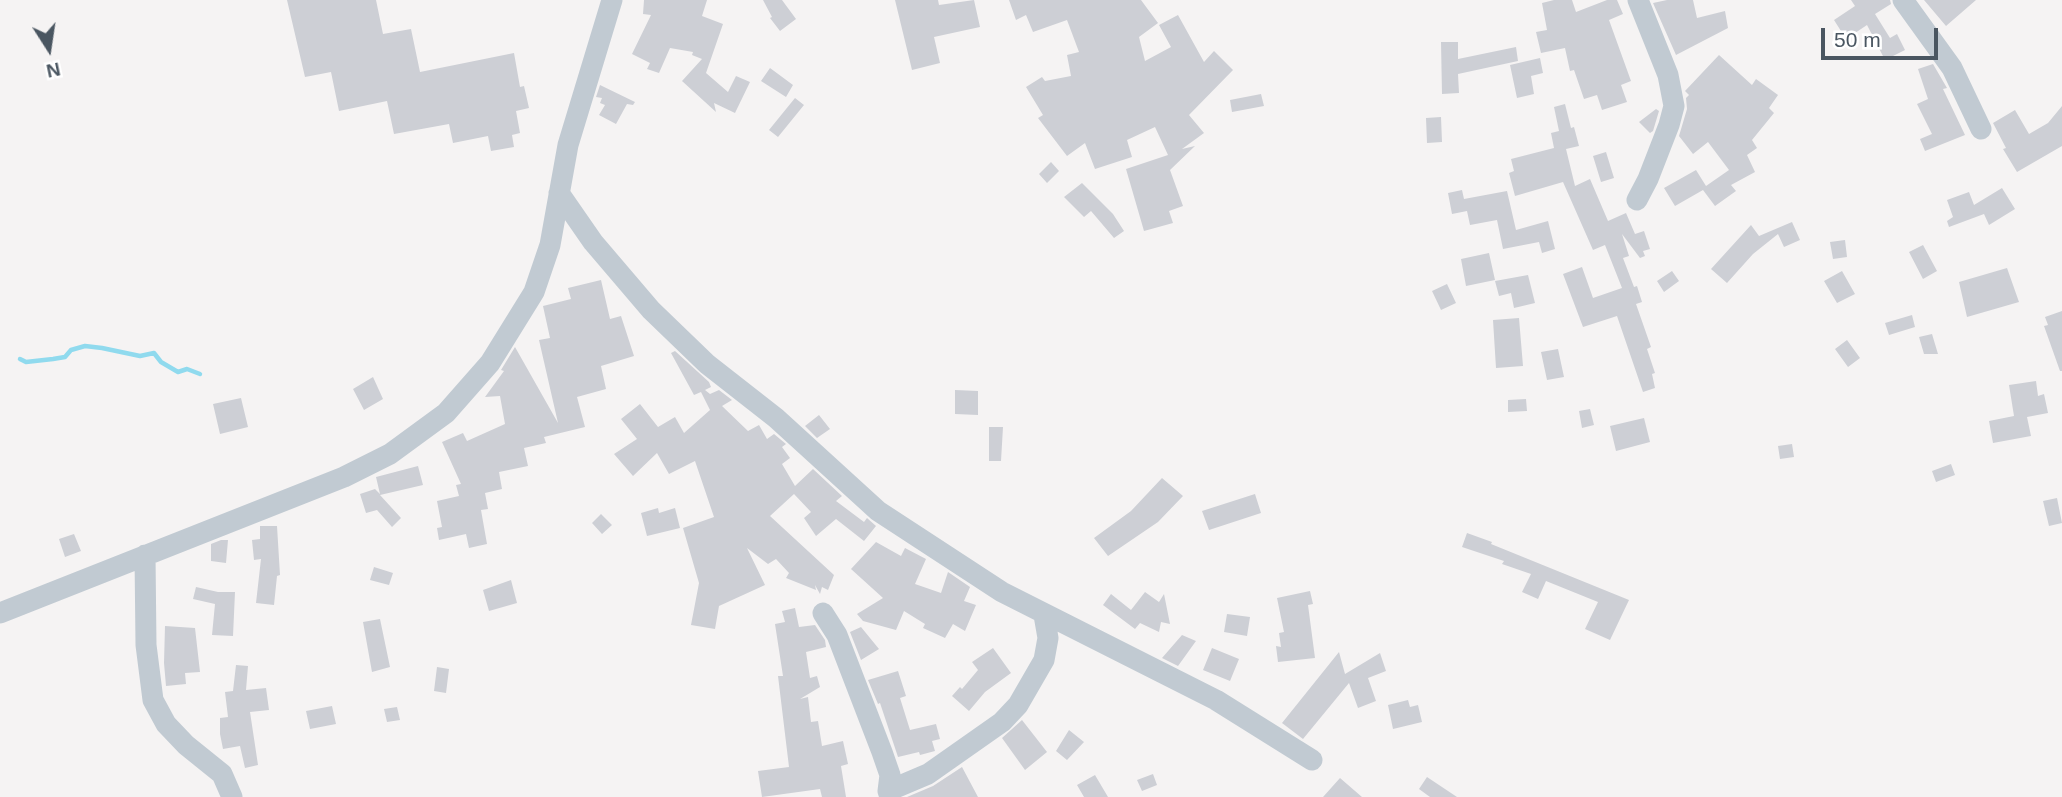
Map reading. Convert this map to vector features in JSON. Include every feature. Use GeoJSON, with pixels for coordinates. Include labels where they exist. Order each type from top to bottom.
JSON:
{"type":"FeatureCollection","features":[{"type":"Feature","properties":{"kind":"street"},"geometry":{"type":"LineString","coordinates":[[0,614],[370,466],[406,444],[446,413],[490,363],[531,299],[550,245],[568,145],[612,0]]}},
{"type":"Feature","properties":{"kind":"street"},"geometry":{"type":"LineString","coordinates":[[1637,200],[1648,179],[1674,106],[1668,75],[1638,0]]}},
{"type":"Feature","properties":{"kind":"street"},"geometry":{"type":"LineString","coordinates":[[1903,0],[1952,68],[1981,129]]}},
{"type":"Feature","properties":{"kind":"street"},"geometry":{"type":"LineString","coordinates":[[559,193],[593,242],[652,310],[707,364],[776,418],[878,511],[1002,592],[1216,700],[1312,760]]}},
{"type":"Feature","properties":{"kind":"street"},"geometry":{"type":"LineString","coordinates":[[145,555],[146,645],[153,700],[166,724],[222,775],[232,797]]}},
{"type":"Feature","properties":{"kind":"street"},"geometry":{"type":"LineString","coordinates":[[823,613],[837,635],[882,752],[890,775],[889,794]]}},
{"type":"Feature","properties":{"kind":"street"},"geometry":{"type":"LineString","coordinates":[[889,794],[928,774],[1002,722],[1018,705],[1044,660],[1048,638],[1044,615]]}},
{"type":"Feature","properties":{"kind":"building"},"geometry":{"type":"Polygon","coordinates":[[[287,0],[376,0],[383,34],[411,29],[420,72],[514,53],[520,87],[524,86],[529,108],[516,111],[520,133],[512,135],[514,147],[491,151],[488,136],[453,143],[449,124],[394,134],[387,101],[339,111],[331,72],[305,77],[287,0]]]}},
{"type":"Feature","properties":{"kind":"building"},"geometry":{"type":"Polygon","coordinates":[[[644,0],[707,0],[702,16],[723,24],[706,73],[728,92],[736,76],[750,82],[735,113],[714,103],[716,112],[682,81],[702,59],[692,55],[693,52],[670,48],[659,73],[647,69],[650,63],[632,54],[651,15],[643,14],[644,0]]]}},
{"type":"Feature","properties":{"kind":"building"},"geometry":{"type":"Polygon","coordinates":[[[763,0],[782,0],[796,19],[780,31],[770,18],[772,17],[763,0]]]}},
{"type":"Feature","properties":{"kind":"building"},"geometry":{"type":"Polygon","coordinates":[[[895,0],[938,0],[939,5],[974,0],[980,27],[934,37],[940,63],[912,70],[895,0]]]}},
{"type":"Feature","properties":{"kind":"building"},"geometry":{"type":"Polygon","coordinates":[[[1009,0],[1141,0],[1158,23],[1139,37],[1145,61],[1171,47],[1159,25],[1178,15],[1204,62],[1214,51],[1233,70],[1189,115],[1204,133],[1182,149],[1195,146],[1170,170],[1183,206],[1169,211],[1173,223],[1144,231],[1126,169],[1168,155],[1155,127],[1127,140],[1132,157],[1095,169],[1085,143],[1067,156],[1038,118],[1043,115],[1026,87],[1042,77],[1045,81],[1071,76],[1067,55],[1079,52],[1067,20],[1033,32],[1026,15],[1016,20],[1009,0]]]}},
{"type":"Feature","properties":{"kind":"building"},"geometry":{"type":"Polygon","coordinates":[[[1572,0],[1576,12],[1607,0],[1617,0],[1623,14],[1609,20],[1631,81],[1621,85],[1627,102],[1602,110],[1597,95],[1584,99],[1574,70],[1570,71],[1565,48],[1541,53],[1536,32],[1547,30],[1542,3],[1572,0]]]}},
{"type":"Feature","properties":{"kind":"building"},"geometry":{"type":"Polygon","coordinates":[[[1693,0],[1697,18],[1725,11],[1728,28],[1676,55],[1653,3],[1693,0]]]}},
{"type":"Feature","properties":{"kind":"building"},"geometry":{"type":"Polygon","coordinates":[[[1851,0],[1890,0],[1891,4],[1875,14],[1890,38],[1897,34],[1905,50],[1885,60],[1867,25],[1846,39],[1834,20],[1855,6],[1851,0]]]}},
{"type":"Feature","properties":{"kind":"building"},"geometry":{"type":"Polygon","coordinates":[[[1924,0],[1976,0],[1946,26],[1924,0]]]}},
{"type":"Feature","properties":{"kind":"building"},"geometry":{"type":"Polygon","coordinates":[[[1441,42],[1458,42],[1458,59],[1516,47],[1518,61],[1458,74],[1459,93],[1442,94],[1441,42]]]}},
{"type":"Feature","properties":{"kind":"building"},"geometry":{"type":"Polygon","coordinates":[[[1719,55],[1752,85],[1756,79],[1778,95],[1769,108],[1774,113],[1752,140],[1757,148],[1747,155],[1755,172],[1731,185],[1736,191],[1715,206],[1703,190],[1675,206],[1664,188],[1696,170],[1706,186],[1729,170],[1708,142],[1693,154],[1679,136],[1687,109],[1686,98],[1689,95],[1685,91],[1719,55]]]}},
{"type":"Feature","properties":{"kind":"building"},"geometry":{"type":"Polygon","coordinates":[[[1540,58],[1543,73],[1531,76],[1534,94],[1517,98],[1510,65],[1540,58]]]}},
{"type":"Feature","properties":{"kind":"building"},"geometry":{"type":"Polygon","coordinates":[[[1933,64],[1947,88],[1943,89],[1965,135],[1925,151],[1920,139],[1932,134],[1917,104],[1928,99],[1918,69],[1933,64]]]}},
{"type":"Feature","properties":{"kind":"building"},"geometry":{"type":"Polygon","coordinates":[[[770,68],[793,85],[786,97],[761,81],[770,68]]]}},
{"type":"Feature","properties":{"kind":"building"},"geometry":{"type":"Polygon","coordinates":[[[600,85],[635,102],[633,105],[627,104],[616,124],[599,115],[605,105],[600,103],[602,98],[596,97],[600,85]]]}},
{"type":"Feature","properties":{"kind":"building"},"geometry":{"type":"Polygon","coordinates":[[[1261,94],[1264,106],[1232,112],[1230,100],[1261,94]]]}},
{"type":"Feature","properties":{"kind":"building"},"geometry":{"type":"Polygon","coordinates":[[[795,98],[804,105],[778,137],[769,130],[795,98]]]}},
{"type":"Feature","properties":{"kind":"building"},"geometry":{"type":"Polygon","coordinates":[[[1565,104],[1579,146],[1566,149],[1575,186],[1590,179],[1608,221],[1626,213],[1635,234],[1644,231],[1650,249],[1643,251],[1645,256],[1640,258],[1622,234],[1629,256],[1623,258],[1642,302],[1636,304],[1651,347],[1647,349],[1655,373],[1652,374],[1655,388],[1643,392],[1617,316],[1583,327],[1563,274],[1582,267],[1593,298],[1622,288],[1605,245],[1593,250],[1563,182],[1515,196],[1509,173],[1514,171],[1511,159],[1554,148],[1551,133],[1559,131],[1554,107],[1565,104]]]}},
{"type":"Feature","properties":{"kind":"building"},"geometry":{"type":"Polygon","coordinates":[[[2062,106],[2062,146],[2017,172],[2003,149],[2006,148],[1993,123],[2015,110],[2029,134],[2048,123],[2062,106]]]}},
{"type":"Feature","properties":{"kind":"building"},"geometry":{"type":"Polygon","coordinates":[[[1656,109],[1659,111],[1650,133],[1639,122],[1656,109]]]}},
{"type":"Feature","properties":{"kind":"building"},"geometry":{"type":"Polygon","coordinates":[[[1441,117],[1442,142],[1427,143],[1426,118],[1441,117]]]}},
{"type":"Feature","properties":{"kind":"building"},"geometry":{"type":"Polygon","coordinates":[[[1606,152],[1614,178],[1601,182],[1593,156],[1606,152]]]}},
{"type":"Feature","properties":{"kind":"building"},"geometry":{"type":"Polygon","coordinates":[[[1051,162],[1059,171],[1047,183],[1039,174],[1051,162]]]}},
{"type":"Feature","properties":{"kind":"building"},"geometry":{"type":"Polygon","coordinates":[[[1082,183],[1113,214],[1124,231],[1114,238],[1091,211],[1084,217],[1064,197],[1082,183]]]}},
{"type":"Feature","properties":{"kind":"building"},"geometry":{"type":"Polygon","coordinates":[[[2002,188],[2015,209],[1989,225],[1984,214],[1949,227],[1947,221],[1953,217],[1947,200],[1969,192],[1974,205],[2002,188]]]}},
{"type":"Feature","properties":{"kind":"building"},"geometry":{"type":"Polygon","coordinates":[[[1462,190],[1464,199],[1507,191],[1516,230],[1548,221],[1555,249],[1542,253],[1539,242],[1503,249],[1497,220],[1470,225],[1467,211],[1452,214],[1448,193],[1462,190]]]}},
{"type":"Feature","properties":{"kind":"building"},"geometry":{"type":"Polygon","coordinates":[[[1792,222],[1800,240],[1784,247],[1778,234],[1753,254],[1727,283],[1711,269],[1751,225],[1759,236],[1792,222]]]}},
{"type":"Feature","properties":{"kind":"building"},"geometry":{"type":"Polygon","coordinates":[[[1845,240],[1847,257],[1833,259],[1830,242],[1845,240]]]}},
{"type":"Feature","properties":{"kind":"building"},"geometry":{"type":"Polygon","coordinates":[[[1923,245],[1937,271],[1923,279],[1909,252],[1923,245]]]}},
{"type":"Feature","properties":{"kind":"building"},"geometry":{"type":"Polygon","coordinates":[[[1489,253],[1495,280],[1466,286],[1461,259],[1489,253]]]}},
{"type":"Feature","properties":{"kind":"building"},"geometry":{"type":"Polygon","coordinates":[[[2007,268],[2019,302],[1967,317],[1959,282],[2007,268]]]}},
{"type":"Feature","properties":{"kind":"building"},"geometry":{"type":"Polygon","coordinates":[[[1672,271],[1679,281],[1664,292],[1657,281],[1672,271]]]}},
{"type":"Feature","properties":{"kind":"building"},"geometry":{"type":"Polygon","coordinates":[[[1842,271],[1855,294],[1837,303],[1824,281],[1842,271]]]}},
{"type":"Feature","properties":{"kind":"building"},"geometry":{"type":"Polygon","coordinates":[[[1528,275],[1535,303],[1514,308],[1511,293],[1499,296],[1495,281],[1528,275]]]}},
{"type":"Feature","properties":{"kind":"building"},"geometry":{"type":"Polygon","coordinates":[[[601,280],[610,319],[621,316],[634,356],[601,366],[606,389],[577,397],[585,427],[544,437],[546,443],[524,448],[528,466],[499,472],[502,489],[485,493],[488,509],[481,510],[487,544],[469,548],[466,534],[439,540],[437,528],[442,527],[437,501],[459,496],[456,485],[461,484],[442,442],[463,433],[467,441],[505,424],[500,396],[485,397],[504,371],[501,370],[515,347],[558,423],[539,340],[550,338],[543,306],[571,299],[568,288],[601,280]]]}},
{"type":"Feature","properties":{"kind":"building"},"geometry":{"type":"Polygon","coordinates":[[[1447,284],[1456,303],[1441,310],[1432,291],[1447,284]]]}},
{"type":"Feature","properties":{"kind":"building"},"geometry":{"type":"Polygon","coordinates":[[[2062,311],[2060,371],[2044,326],[2048,325],[2045,317],[2062,311]]]}},
{"type":"Feature","properties":{"kind":"building"},"geometry":{"type":"Polygon","coordinates":[[[1912,315],[1915,327],[1889,335],[1885,323],[1912,315]]]}},
{"type":"Feature","properties":{"kind":"building"},"geometry":{"type":"Polygon","coordinates":[[[1519,318],[1523,366],[1496,368],[1493,320],[1519,318]]]}},
{"type":"Feature","properties":{"kind":"building"},"geometry":{"type":"Polygon","coordinates":[[[1932,334],[1938,354],[1924,354],[1919,337],[1932,334]]]}},
{"type":"Feature","properties":{"kind":"building"},"geometry":{"type":"Polygon","coordinates":[[[1847,340],[1860,358],[1848,367],[1835,349],[1847,340]]]}},
{"type":"Feature","properties":{"kind":"building"},"geometry":{"type":"Polygon","coordinates":[[[1558,349],[1564,377],[1547,380],[1541,352],[1558,349]]]}},
{"type":"Feature","properties":{"kind":"building"},"geometry":{"type":"Polygon","coordinates":[[[675,351],[709,382],[711,387],[705,390],[710,394],[719,390],[732,400],[722,406],[748,431],[759,425],[767,439],[774,434],[786,444],[782,447],[790,458],[782,464],[795,486],[813,469],[842,496],[836,501],[864,522],[867,518],[876,526],[864,541],[836,519],[816,536],[804,518],[811,512],[794,494],[770,516],[834,575],[828,590],[822,587],[820,594],[815,585],[816,590],[786,578],[789,573],[776,559],[768,564],[747,548],[765,585],[719,606],[715,629],[691,625],[699,583],[683,528],[714,517],[695,461],[669,474],[657,453],[633,476],[614,454],[637,439],[621,419],[640,404],[658,427],[675,417],[684,433],[710,410],[701,392],[694,395],[671,353],[675,351]]]}},
{"type":"Feature","properties":{"kind":"building"},"geometry":{"type":"Polygon","coordinates":[[[373,377],[383,399],[364,410],[353,389],[373,377]]]}},
{"type":"Feature","properties":{"kind":"building"},"geometry":{"type":"Polygon","coordinates":[[[2036,381],[2038,396],[2044,394],[2048,413],[2027,417],[2031,436],[1993,443],[1989,421],[2014,416],[2009,385],[2036,381]]]}},
{"type":"Feature","properties":{"kind":"building"},"geometry":{"type":"Polygon","coordinates":[[[955,390],[978,391],[978,415],[955,414],[955,390]]]}},
{"type":"Feature","properties":{"kind":"building"},"geometry":{"type":"Polygon","coordinates":[[[241,398],[248,427],[220,434],[213,404],[241,398]]]}},
{"type":"Feature","properties":{"kind":"building"},"geometry":{"type":"Polygon","coordinates":[[[1526,399],[1527,411],[1508,412],[1508,400],[1526,399]]]}},
{"type":"Feature","properties":{"kind":"building"},"geometry":{"type":"Polygon","coordinates":[[[1590,409],[1594,425],[1582,428],[1579,411],[1590,409]]]}},
{"type":"Feature","properties":{"kind":"building"},"geometry":{"type":"Polygon","coordinates":[[[819,415],[830,429],[817,438],[805,426],[819,415]]]}},
{"type":"Feature","properties":{"kind":"building"},"geometry":{"type":"Polygon","coordinates":[[[1644,418],[1650,442],[1616,451],[1610,426],[1644,418]]]}},
{"type":"Feature","properties":{"kind":"building"},"geometry":{"type":"Polygon","coordinates":[[[989,427],[1003,427],[1001,461],[989,461],[989,427]]]}},
{"type":"Feature","properties":{"kind":"building"},"geometry":{"type":"Polygon","coordinates":[[[1792,444],[1794,457],[1780,459],[1778,446],[1792,444]]]}},
{"type":"Feature","properties":{"kind":"building"},"geometry":{"type":"Polygon","coordinates":[[[1951,464],[1955,475],[1936,482],[1932,471],[1951,464]]]}},
{"type":"Feature","properties":{"kind":"building"},"geometry":{"type":"Polygon","coordinates":[[[418,466],[423,485],[380,495],[401,518],[392,527],[377,510],[366,513],[360,494],[375,489],[380,494],[376,477],[418,466]]]}},
{"type":"Feature","properties":{"kind":"building"},"geometry":{"type":"Polygon","coordinates":[[[1162,478],[1183,496],[1158,522],[1108,556],[1094,538],[1131,511],[1162,478]]]}},
{"type":"Feature","properties":{"kind":"building"},"geometry":{"type":"Polygon","coordinates":[[[1255,494],[1261,513],[1209,530],[1202,511],[1255,494]]]}},
{"type":"Feature","properties":{"kind":"building"},"geometry":{"type":"Polygon","coordinates":[[[2057,498],[2062,523],[2049,526],[2043,501],[2057,498]]]}},
{"type":"Feature","properties":{"kind":"building"},"geometry":{"type":"Polygon","coordinates":[[[658,508],[659,513],[675,508],[680,528],[647,536],[641,513],[658,508]]]}},
{"type":"Feature","properties":{"kind":"building"},"geometry":{"type":"Polygon","coordinates":[[[601,514],[612,525],[602,534],[592,523],[601,514]]]}},
{"type":"Feature","properties":{"kind":"building"},"geometry":{"type":"Polygon","coordinates":[[[260,526],[277,526],[280,575],[277,576],[274,605],[256,603],[261,559],[254,560],[252,540],[260,539],[260,526]]]}},
{"type":"Feature","properties":{"kind":"building"},"geometry":{"type":"Polygon","coordinates":[[[1467,533],[1629,600],[1610,640],[1585,629],[1598,602],[1546,581],[1538,599],[1522,592],[1531,574],[1502,564],[1504,561],[1462,547],[1467,533]]]}},
{"type":"Feature","properties":{"kind":"building"},"geometry":{"type":"Polygon","coordinates":[[[74,534],[81,551],[65,557],[59,539],[74,534]]]}},
{"type":"Feature","properties":{"kind":"building"},"geometry":{"type":"Polygon","coordinates":[[[228,540],[226,563],[211,561],[211,544],[228,540]]]}},
{"type":"Feature","properties":{"kind":"building"},"geometry":{"type":"Polygon","coordinates":[[[876,542],[901,556],[905,548],[926,559],[915,584],[941,593],[948,572],[970,587],[964,601],[976,605],[965,631],[953,624],[945,638],[923,628],[925,624],[904,611],[896,630],[863,621],[857,614],[883,598],[851,569],[876,542]]]}},
{"type":"Feature","properties":{"kind":"building"},"geometry":{"type":"Polygon","coordinates":[[[374,567],[393,573],[389,585],[370,580],[374,567]]]}},
{"type":"Feature","properties":{"kind":"building"},"geometry":{"type":"Polygon","coordinates":[[[511,580],[517,603],[489,611],[483,590],[511,580]]]}},
{"type":"Feature","properties":{"kind":"building"},"geometry":{"type":"Polygon","coordinates":[[[196,587],[218,592],[235,592],[233,636],[212,635],[215,604],[193,599],[196,587]]]}},
{"type":"Feature","properties":{"kind":"building"},"geometry":{"type":"Polygon","coordinates":[[[1310,591],[1313,604],[1308,605],[1315,658],[1278,662],[1276,646],[1281,647],[1279,633],[1284,632],[1277,598],[1310,591]]]}},
{"type":"Feature","properties":{"kind":"building"},"geometry":{"type":"Polygon","coordinates":[[[1145,592],[1159,602],[1164,594],[1170,624],[1161,622],[1159,632],[1140,623],[1135,629],[1103,605],[1111,594],[1131,610],[1145,592]]]}},
{"type":"Feature","properties":{"kind":"building"},"geometry":{"type":"Polygon","coordinates":[[[795,608],[799,627],[815,625],[825,640],[826,647],[806,652],[810,678],[817,676],[820,687],[800,699],[808,697],[811,722],[818,721],[822,746],[843,741],[848,764],[841,766],[846,797],[822,797],[820,789],[762,797],[758,771],[789,767],[778,676],[783,676],[775,624],[785,622],[782,611],[795,608]]]}},
{"type":"Feature","properties":{"kind":"building"},"geometry":{"type":"Polygon","coordinates":[[[1227,614],[1250,617],[1247,636],[1224,632],[1227,614]]]}},
{"type":"Feature","properties":{"kind":"building"},"geometry":{"type":"Polygon","coordinates":[[[380,619],[390,667],[372,672],[363,622],[380,619]]]}},
{"type":"Feature","properties":{"kind":"building"},"geometry":{"type":"Polygon","coordinates":[[[165,626],[195,628],[200,672],[185,673],[186,684],[166,686],[165,626]]]}},
{"type":"Feature","properties":{"kind":"building"},"geometry":{"type":"Polygon","coordinates":[[[861,627],[879,649],[861,660],[850,632],[861,627]]]}},
{"type":"Feature","properties":{"kind":"building"},"geometry":{"type":"Polygon","coordinates":[[[1182,635],[1196,641],[1178,666],[1162,658],[1182,635]]]}},
{"type":"Feature","properties":{"kind":"building"},"geometry":{"type":"Polygon","coordinates":[[[993,648],[1011,673],[985,692],[969,711],[952,696],[960,687],[962,689],[978,670],[972,662],[993,648]]]}},
{"type":"Feature","properties":{"kind":"building"},"geometry":{"type":"Polygon","coordinates":[[[1212,648],[1239,659],[1230,681],[1203,670],[1212,648]]]}},
{"type":"Feature","properties":{"kind":"building"},"geometry":{"type":"Polygon","coordinates":[[[1339,652],[1345,674],[1380,653],[1386,671],[1368,678],[1376,701],[1358,708],[1349,683],[1303,739],[1282,723],[1339,652]]]}},
{"type":"Feature","properties":{"kind":"building"},"geometry":{"type":"Polygon","coordinates":[[[236,665],[248,666],[246,690],[266,688],[269,710],[250,712],[258,765],[245,768],[240,746],[223,749],[220,734],[220,718],[228,717],[225,692],[233,691],[236,665]]]}},
{"type":"Feature","properties":{"kind":"building"},"geometry":{"type":"Polygon","coordinates":[[[437,667],[449,669],[446,693],[434,691],[437,667]]]}},
{"type":"Feature","properties":{"kind":"building"},"geometry":{"type":"Polygon","coordinates":[[[898,671],[906,696],[900,698],[910,730],[936,724],[940,739],[932,741],[935,751],[898,757],[880,703],[878,704],[868,680],[898,671]]]}},
{"type":"Feature","properties":{"kind":"building"},"geometry":{"type":"Polygon","coordinates":[[[1408,700],[1410,707],[1418,705],[1422,722],[1393,729],[1388,705],[1408,700]]]}},
{"type":"Feature","properties":{"kind":"building"},"geometry":{"type":"Polygon","coordinates":[[[332,706],[336,724],[310,729],[306,711],[332,706]]]}},
{"type":"Feature","properties":{"kind":"building"},"geometry":{"type":"Polygon","coordinates":[[[397,707],[400,720],[387,722],[384,709],[397,707]]]}},
{"type":"Feature","properties":{"kind":"building"},"geometry":{"type":"Polygon","coordinates":[[[1022,720],[1047,752],[1025,770],[1002,738],[1022,720]]]}},
{"type":"Feature","properties":{"kind":"building"},"geometry":{"type":"Polygon","coordinates":[[[1069,730],[1084,742],[1067,760],[1056,751],[1069,730]]]}},
{"type":"Feature","properties":{"kind":"building"},"geometry":{"type":"Polygon","coordinates":[[[962,767],[978,797],[907,797],[933,786],[962,767]]]}},
{"type":"Feature","properties":{"kind":"building"},"geometry":{"type":"Polygon","coordinates":[[[1153,774],[1157,785],[1142,791],[1137,780],[1153,774]]]}},
{"type":"Feature","properties":{"kind":"building"},"geometry":{"type":"Polygon","coordinates":[[[1095,775],[1108,797],[1084,797],[1077,785],[1095,775]]]}},
{"type":"Feature","properties":{"kind":"building"},"geometry":{"type":"Polygon","coordinates":[[[1427,777],[1457,797],[1430,797],[1419,789],[1427,777]]]}},
{"type":"Feature","properties":{"kind":"building"},"geometry":{"type":"Polygon","coordinates":[[[1340,778],[1362,797],[1323,797],[1340,778]]]}},
{"type":"Feature","properties":{"kind":"waterway"},"geometry":{"type":"LineString","coordinates":[[20,359],[26,362],[65,357],[71,350],[85,346],[140,356],[154,353],[161,362],[178,372],[187,369],[200,374]]}}]}
